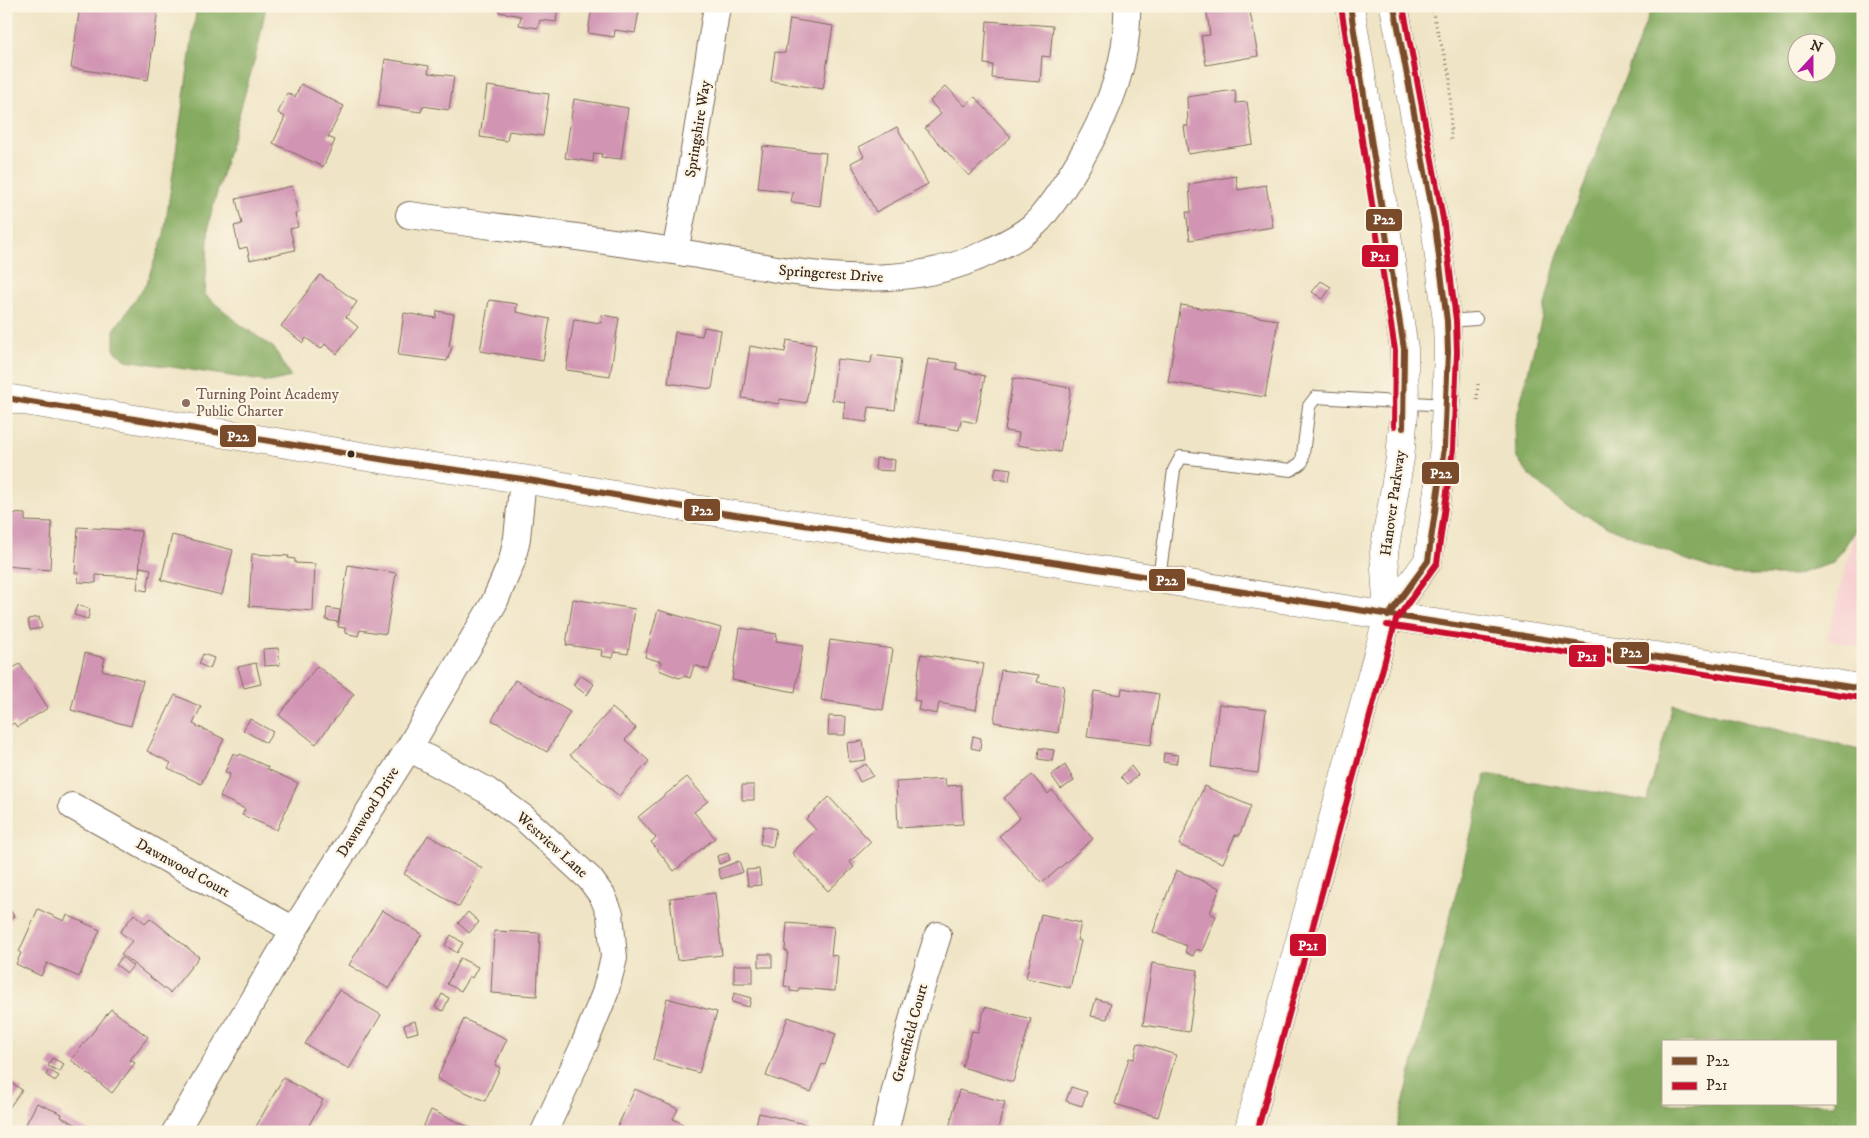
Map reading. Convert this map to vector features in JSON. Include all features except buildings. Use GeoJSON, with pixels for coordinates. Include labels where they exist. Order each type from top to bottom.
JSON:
{"type":"FeatureCollection","features":[{"type":"Feature","properties":{"kind":"main road","name":"Hanover Parkway"},"geometry":{"type":"LineString","coordinates":[[1350,6],[1404,349],[1405,402],[1400,458],[1384,553],[1388,616]]}},
{"type":"Feature","properties":{"kind":"main road"},"geometry":{"type":"LineString","coordinates":[[1248,1132],[1388,616],[1428,561],[1444,448],[1447,320],[1435,225],[1394,6]]}},
{"type":"Feature","properties":{"kind":"main road"},"geometry":{"type":"LineString","coordinates":[[6,398],[359,456],[523,479],[695,509],[1159,578],[1388,616],[1815,680],[1863,690]]}},
{"type":"Feature","properties":{"kind":"street","name":"Springshire Way"},"geometry":{"type":"LineString","coordinates":[[675,251],[689,182],[717,6]]}},
{"type":"Feature","properties":{"kind":"street","name":"Springcrest Drive"},"geometry":{"type":"LineString","coordinates":[[408,215],[675,251],[808,275],[878,279],[950,266],[979,257],[1024,233],[1039,220],[1079,162],[1103,120],[1121,66],[1126,36],[1127,6]]}},
{"type":"Feature","properties":{"kind":"street","name":"Dawnwood Drive"},"geometry":{"type":"LineString","coordinates":[[176,1132],[294,930],[409,748],[474,638],[504,581],[517,538],[523,479]]}},
{"type":"Feature","properties":{"kind":"street","name":"Westview Lane"},"geometry":{"type":"LineString","coordinates":[[409,748],[486,790],[525,819],[590,878],[603,897],[610,914],[614,958],[605,993],[544,1132]]}},
{"type":"Feature","properties":{"kind":"street","name":"Dawnwood Court"},"geometry":{"type":"LineString","coordinates":[[72,806],[294,930]]}},
{"type":"Feature","properties":{"kind":"street","name":"Greenfield Court"},"geometry":{"type":"LineString","coordinates":[[885,1132],[915,1008],[938,935]]}},
{"type":"Feature","properties":{"kind":"lane"},"geometry":{"type":"LineString","coordinates":[[1447,320],[1476,319]]}},
{"type":"Feature","properties":{"kind":"lane"},"geometry":{"type":"LineString","coordinates":[[1159,578],[1174,470],[1181,457],[1291,470],[1302,462],[1309,406],[1316,397],[1446,404]]}},
{"type":"Feature","properties":{"kind":"shaded area"},"geometry":{"type":"Polygon","coordinates":[[[1863,510],[1863,648],[1827,639],[1855,531],[1863,510]]]}},
{"type":"Feature","properties":{"kind":"green space"},"geometry":{"type":"Polygon","coordinates":[[[197,6],[266,6],[258,47],[209,221],[205,295],[241,325],[274,348],[291,377],[269,382],[126,360],[114,350],[114,330],[146,284],[164,235],[197,6]]]}},
{"type":"Feature","properties":{"kind":"green space"},"geometry":{"type":"Polygon","coordinates":[[[1652,6],[1863,6],[1863,510],[1855,531],[1833,563],[1794,575],[1732,575],[1687,560],[1616,530],[1564,505],[1528,474],[1516,456],[1515,424],[1557,257],[1652,6]]]}},
{"type":"Feature","properties":{"kind":"green space"},"geometry":{"type":"Polygon","coordinates":[[[1673,704],[1863,751],[1863,1132],[1396,1132],[1486,774],[1647,801],[1673,704]]]}},
{"type":"Feature","properties":{"kind":"transit line","name":"P22"},"geometry":{"type":"LineString","coordinates":[[1388,616],[1428,561],[1444,448],[1448,352],[1447,321],[1435,225],[1394,6]]}},
{"type":"Feature","properties":{"kind":"transit line","name":"P21"},"geometry":{"type":"LineString","coordinates":[[1257,1132],[1396,620],[1437,563],[1453,449],[1457,352],[1456,320],[1444,224],[1403,6]]}},
{"type":"Feature","properties":{"kind":"transit line","name":"P22"},"geometry":{"type":"LineString","coordinates":[[1351,12],[1404,349],[1403,428]]}},
{"type":"Feature","properties":{"kind":"transit line","name":"P21"},"geometry":{"type":"LineString","coordinates":[[1342,13],[1395,350],[1394,426]]}},
{"type":"Feature","properties":{"kind":"transit line","name":"P22"},"geometry":{"type":"LineString","coordinates":[[6,398],[398,462],[523,479],[695,509],[1046,561],[1863,689]]}},
{"type":"Feature","properties":{"kind":"transit line","name":"P21"},"geometry":{"type":"LineString","coordinates":[[1387,625],[1861,698]]}},
{"type":"Feature","properties":{"kind":"place","name":"Turning Point Academy Public Charter"},"geometry":{"type":"Point","coordinates":[186,403]}}]}
